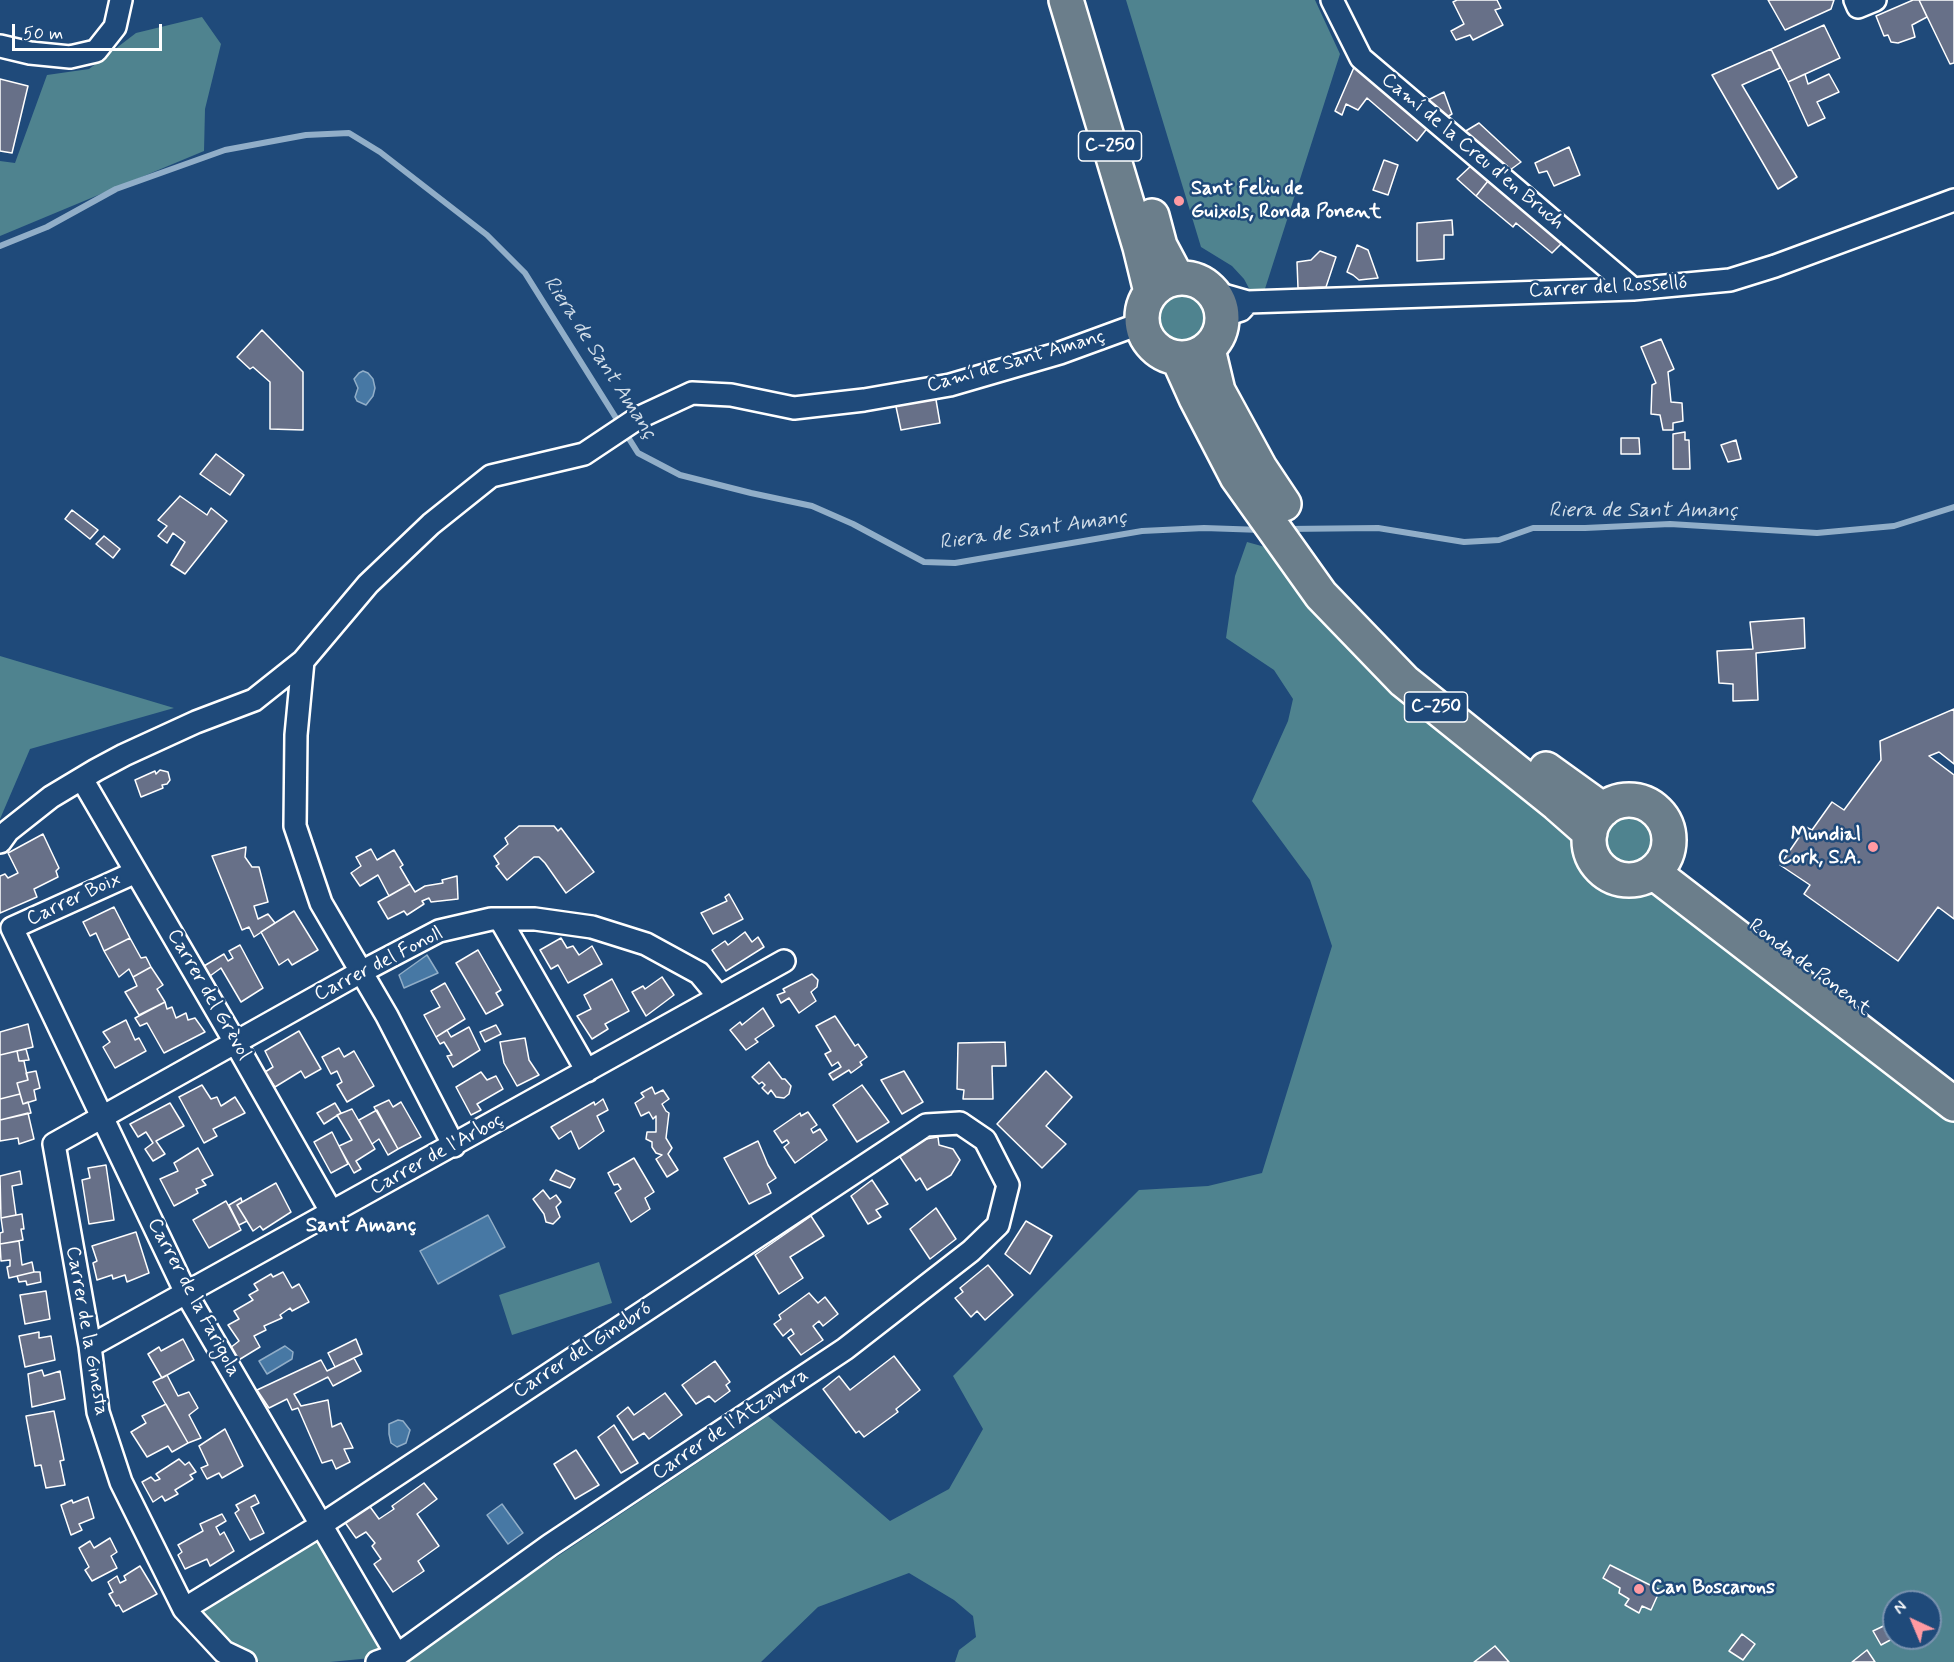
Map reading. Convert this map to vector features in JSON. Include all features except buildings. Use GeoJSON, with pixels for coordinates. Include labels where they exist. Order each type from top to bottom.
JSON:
{"type":"FeatureCollection","features":[{"type":"Feature","properties":{"kind":"main road","name":"C-250"},"geometry":{"type":"LineString","coordinates":[[1066,0],[1140,247],[1164,285]]}},
{"type":"Feature","properties":{"kind":"main road","name":"C-250"},"geometry":{"type":"LineString","coordinates":[[1088,0],[1160,246],[1164,285]]}},
{"type":"Feature","properties":{"kind":"main road"},"geometry":{"type":"LineString","coordinates":[[1197,281],[1228,303],[1219,334],[1193,354],[1165,355],[1145,336],[1142,323],[1143,307],[1164,285],[1197,281]]}},
{"type":"Feature","properties":{"kind":"main road","name":"C-250"},"geometry":{"type":"LineString","coordinates":[[1193,354],[1196,398],[1313,565],[1463,706],[1597,821]]}},
{"type":"Feature","properties":{"kind":"main road"},"geometry":{"type":"LineString","coordinates":[[1628,800],[1642,802],[1653,808],[1663,818],[1668,831],[1668,844],[1659,864],[1640,878],[1627,879],[1608,873],[1598,864],[1592,853],[1597,821],[1615,802],[1628,800]]}},
{"type":"Feature","properties":{"kind":"main road"},"geometry":{"type":"LineString","coordinates":[[1659,864],[1954,1104]]}},
{"type":"Feature","properties":{"kind":"main road","name":"Ronda de Ponent"},"geometry":{"type":"LineString","coordinates":[[1659,864],[1954,1079]]}},
{"type":"Feature","properties":{"kind":"street"},"geometry":{"type":"LineString","coordinates":[[0,46],[30,53],[70,57],[96,51],[115,27],[121,0]]}},
{"type":"Feature","properties":{"kind":"street","name":"Camí de la Creu d'en Bruch"},"geometry":{"type":"LineString","coordinates":[[1332,0],[1361,58],[1633,289]]}},
{"type":"Feature","properties":{"kind":"street","name":"Carrer del Rosselló"},"geometry":{"type":"LineString","coordinates":[[1228,303],[1633,289],[1730,280],[1775,266],[1954,200]]}},
{"type":"Feature","properties":{"kind":"street","name":"Camí de Sant Amanç"},"geometry":{"type":"LineString","coordinates":[[0,842],[8,831],[51,797],[124,754],[196,722],[254,700],[303,661],[369,584],[431,524],[491,477],[584,454],[638,418],[692,393],[731,395],[794,408],[864,400],[950,385],[1060,353],[1142,323]]}},
{"type":"Feature","properties":{"kind":"street"},"geometry":{"type":"LineString","coordinates":[[303,661],[296,735],[295,826],[321,903],[387,1016],[454,1146]]}},
{"type":"Feature","properties":{"kind":"street","name":"Carrer del Grèvol"},"geometry":{"type":"LineString","coordinates":[[82,778],[332,1213]]}},
{"type":"Feature","properties":{"kind":"street","name":"Carrer Boix"},"geometry":{"type":"LineString","coordinates":[[12,928],[136,872]]}},
{"type":"Feature","properties":{"kind":"street","name":"Carrer del Fonoll"},"geometry":{"type":"LineString","coordinates":[[54,1144],[361,972],[439,931],[491,919],[535,919],[592,927],[646,944],[699,973],[718,997]]}},
{"type":"Feature","properties":{"kind":"street"},"geometry":{"type":"LineString","coordinates":[[500,919],[587,1071]]}},
{"type":"Feature","properties":{"kind":"street","name":"Carrer de la Farigola"},"geometry":{"type":"LineString","coordinates":[[12,928],[186,1293],[321,1525],[387,1659]]}},
{"type":"Feature","properties":{"kind":"street","name":"Carrer de l'Arboç"},"geometry":{"type":"LineString","coordinates":[[90,1346],[784,961]]}},
{"type":"Feature","properties":{"kind":"street","name":"Carrer del Ginebró"},"geometry":{"type":"LineString","coordinates":[[184,1609],[321,1525],[926,1125],[960,1123],[986,1140]]}},
{"type":"Feature","properties":{"kind":"street","name":"Carrer de l'Atzavara"},"geometry":{"type":"LineString","coordinates":[[387,1659],[550,1545],[845,1349],[971,1251],[998,1225],[1008,1185],[986,1140]]}},
{"type":"Feature","properties":{"kind":"street","name":"Carrer de la Ginesta"},"geometry":{"type":"LineString","coordinates":[[54,1144],[90,1346],[98,1412],[121,1482],[184,1609]]}},
{"type":"Feature","properties":{"kind":"street"},"geometry":{"type":"LineString","coordinates":[[184,1609],[224,1652],[245,1662]]}},
{"type":"Feature","properties":{"kind":"green space"},"geometry":{"type":"Polygon","coordinates":[[[1126,0],[1315,0],[1340,54],[1263,295],[1252,294],[1244,279],[1232,266],[1201,247],[1126,0]]]}},
{"type":"Feature","properties":{"kind":"green space"},"geometry":{"type":"Polygon","coordinates":[[[202,17],[221,44],[205,109],[204,151],[0,236],[0,161],[15,163],[47,75],[89,69],[136,33],[202,17]]]}},
{"type":"Feature","properties":{"kind":"green space"},"geometry":{"type":"Polygon","coordinates":[[[1180,294],[1197,301],[1204,318],[1197,335],[1180,342],[1163,335],[1156,318],[1163,301],[1180,294]]]}},
{"type":"Feature","properties":{"kind":"green space"},"geometry":{"type":"Polygon","coordinates":[[[1247,542],[1276,550],[1570,825],[1590,871],[1612,886],[1638,888],[1660,894],[1954,1118],[1954,1662],[955,1662],[959,1650],[976,1637],[973,1616],[954,1600],[909,1573],[818,1607],[761,1662],[405,1662],[510,1588],[768,1416],[890,1521],[949,1489],[983,1429],[953,1376],[1139,1190],[1208,1186],[1262,1173],[1332,946],[1310,880],[1252,801],[1288,721],[1293,699],[1274,670],[1226,638],[1235,576],[1247,542]]]}},
{"type":"Feature","properties":{"kind":"green space"},"geometry":{"type":"Polygon","coordinates":[[[0,656],[174,708],[30,749],[0,819],[0,656]]]}},
{"type":"Feature","properties":{"kind":"green space"},"geometry":{"type":"Polygon","coordinates":[[[1625,814],[1635,814],[1648,821],[1655,834],[1655,844],[1648,857],[1635,864],[1625,864],[1616,860],[1609,853],[1605,844],[1605,834],[1609,825],[1616,818],[1625,814]]]}},
{"type":"Feature","properties":{"kind":"green space"},"geometry":{"type":"Polygon","coordinates":[[[599,1262],[612,1303],[512,1335],[499,1295],[599,1262]]]}},
{"type":"Feature","properties":{"kind":"green space"},"geometry":{"type":"Polygon","coordinates":[[[315,1538],[386,1651],[371,1658],[330,1662],[260,1662],[242,1654],[223,1640],[198,1613],[315,1538]]]}},
{"type":"Feature","properties":{"kind":"water"},"geometry":{"type":"Polygon","coordinates":[[[363,371],[373,379],[375,388],[373,396],[366,405],[357,401],[355,397],[358,388],[354,379],[363,371]]]}},
{"type":"Feature","properties":{"kind":"water"},"geometry":{"type":"Polygon","coordinates":[[[427,955],[438,973],[404,988],[399,975],[427,955]]]}},
{"type":"Feature","properties":{"kind":"water"},"geometry":{"type":"Polygon","coordinates":[[[488,1215],[505,1247],[438,1284],[420,1251],[488,1215]]]}},
{"type":"Feature","properties":{"kind":"water"},"geometry":{"type":"Polygon","coordinates":[[[285,1346],[293,1352],[292,1359],[267,1374],[259,1361],[285,1346]]]}},
{"type":"Feature","properties":{"kind":"water"},"geometry":{"type":"Polygon","coordinates":[[[398,1420],[403,1421],[410,1430],[406,1443],[397,1447],[391,1443],[389,1424],[398,1420]]]}},
{"type":"Feature","properties":{"kind":"water"},"geometry":{"type":"Polygon","coordinates":[[[502,1504],[523,1533],[508,1544],[487,1515],[502,1504]]]}},
{"type":"Feature","properties":{"kind":"waterway","name":"Riera de Sant Amanç"},"geometry":{"type":"LineString","coordinates":[[0,246],[47,227],[116,189],[225,150],[306,135],[349,133],[380,152],[487,235],[525,273],[638,453],[680,475],[812,506],[853,524],[924,562],[955,563],[1142,531],[1204,528],[1262,530]]}},
{"type":"Feature","properties":{"kind":"waterway","name":"Riera de Sant Amanç"},"geometry":{"type":"LineString","coordinates":[[1287,529],[1378,528],[1464,542],[1499,540],[1533,528],[1670,524],[1817,533],[1894,526],[1954,507]]}},
{"type":"Feature","properties":{"kind":"place","name":"Sant Feliu de Guixols, Ronda Ponent"},"geometry":{"type":"Point","coordinates":[1179,201]}},
{"type":"Feature","properties":{"kind":"place","name":"Mundial Cork, S.A."},"geometry":{"type":"Point","coordinates":[1873,847]}},
{"type":"Feature","properties":{"kind":"place","name":"Can Boscarons"},"geometry":{"type":"Point","coordinates":[1639,1589]}},
{"type":"Feature","properties":{"kind":"district","name":"Sant Amanç"},"geometry":{"type":"Point","coordinates":[361,1227]}}]}
